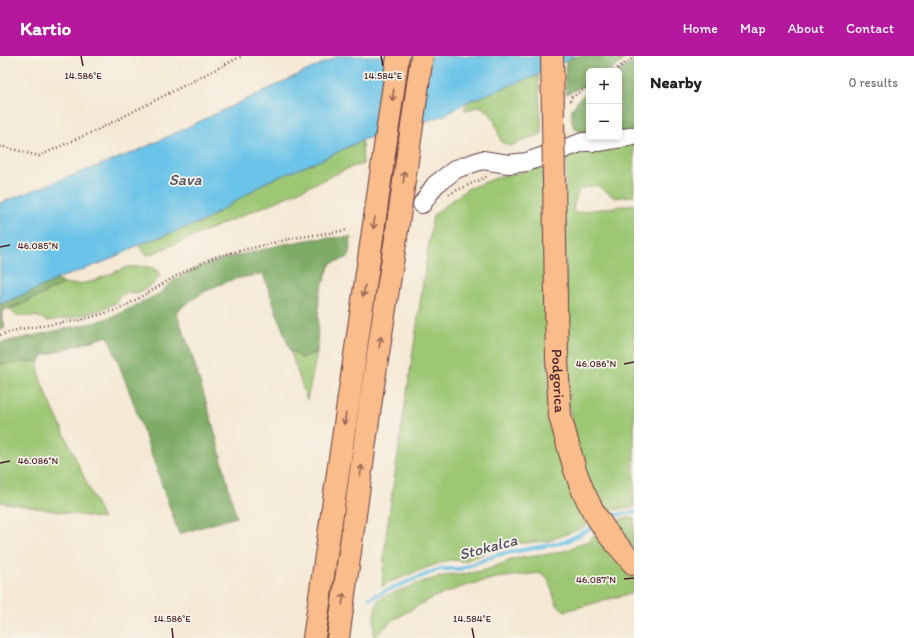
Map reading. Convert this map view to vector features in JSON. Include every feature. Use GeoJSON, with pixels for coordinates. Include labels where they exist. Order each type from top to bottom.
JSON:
{"type":"FeatureCollection","features":[{"type":"Feature","properties":{"kind":"main road"},"geometry":{"type":"LineString","coordinates":[[314,638],[398,56]]}},
{"type":"Feature","properties":{"kind":"main road"},"geometry":{"type":"LineString","coordinates":[[338,638],[371,399],[422,56]]}},
{"type":"Feature","properties":{"kind":"main road","name":"Podgorica"},"geometry":{"type":"LineString","coordinates":[[552,56],[557,359],[560,416],[575,470],[593,511],[608,534],[634,564]]}},
{"type":"Feature","properties":{"kind":"lane"},"geometry":{"type":"LineString","coordinates":[[422,204],[436,185],[456,169],[482,160],[509,164],[527,162],[583,142],[606,141],[634,136]]}},
{"type":"Feature","properties":{"kind":"path"},"geometry":{"type":"LineString","coordinates":[[0,146],[39,156],[101,128],[242,56]]}},
{"type":"Feature","properties":{"kind":"path"},"geometry":{"type":"LineString","coordinates":[[618,68],[634,57]]}},
{"type":"Feature","properties":{"kind":"path"},"geometry":{"type":"LineString","coordinates":[[569,104],[572,97],[586,88]]}},
{"type":"Feature","properties":{"kind":"path"},"geometry":{"type":"LineString","coordinates":[[447,195],[509,164]]}},
{"type":"Feature","properties":{"kind":"path"},"geometry":{"type":"LineString","coordinates":[[0,336],[20,329],[81,320],[120,308],[178,275],[214,257],[294,238],[348,230]]}},
{"type":"Feature","properties":{"kind":"green space"},"geometry":{"type":"Polygon","coordinates":[[[575,56],[629,56],[614,68],[586,68],[586,84],[566,94],[566,60],[575,56]]]}},
{"type":"Feature","properties":{"kind":"green space"},"geometry":{"type":"Polygon","coordinates":[[[634,62],[634,132],[622,135],[622,104],[622,69],[634,62]]]}},
{"type":"Feature","properties":{"kind":"green space"},"geometry":{"type":"Polygon","coordinates":[[[538,75],[542,134],[510,146],[501,142],[494,121],[484,108],[478,106],[465,110],[465,107],[469,101],[538,75]]]}},
{"type":"Feature","properties":{"kind":"green space"},"geometry":{"type":"Polygon","coordinates":[[[586,93],[586,134],[575,129],[572,123],[572,108],[586,93]]]}},
{"type":"Feature","properties":{"kind":"green space"},"geometry":{"type":"Polygon","coordinates":[[[362,140],[363,164],[349,168],[269,205],[149,255],[145,254],[138,245],[204,221],[266,182],[321,160],[362,140]]]}},
{"type":"Feature","properties":{"kind":"green space"},"geometry":{"type":"Polygon","coordinates":[[[634,140],[634,196],[615,198],[597,185],[579,189],[574,203],[573,213],[634,204],[634,507],[604,511],[584,470],[569,408],[564,209],[567,153],[634,140]]]}},
{"type":"Feature","properties":{"kind":"green space"},"geometry":{"type":"Polygon","coordinates":[[[543,164],[550,411],[558,454],[574,495],[589,522],[585,527],[548,541],[498,545],[478,556],[464,561],[449,560],[387,583],[382,587],[386,535],[433,215],[467,189],[504,175],[518,173],[543,164]]]}},
{"type":"Feature","properties":{"kind":"green space"},"geometry":{"type":"Polygon","coordinates":[[[351,237],[349,257],[330,264],[319,295],[317,353],[313,353],[302,358],[290,350],[263,274],[235,279],[211,288],[176,312],[190,349],[213,425],[236,517],[179,534],[131,396],[108,336],[42,356],[40,361],[0,364],[0,343],[96,322],[115,316],[160,293],[175,279],[199,267],[226,258],[280,245],[313,239],[351,237]]]}},
{"type":"Feature","properties":{"kind":"green space"},"geometry":{"type":"Polygon","coordinates":[[[127,267],[150,267],[158,271],[160,275],[154,284],[137,293],[129,292],[121,295],[116,303],[97,311],[71,318],[47,321],[39,317],[15,315],[10,309],[63,284],[80,284],[93,281],[127,267]]]}},
{"type":"Feature","properties":{"kind":"green space"},"geometry":{"type":"Polygon","coordinates":[[[57,279],[63,284],[27,302],[2,311],[2,319],[5,328],[0,331],[0,304],[57,279]]]}},
{"type":"Feature","properties":{"kind":"green space"},"geometry":{"type":"Polygon","coordinates":[[[290,350],[302,358],[313,353],[317,353],[307,400],[290,350]]]}},
{"type":"Feature","properties":{"kind":"green space"},"geometry":{"type":"Polygon","coordinates":[[[40,361],[38,365],[41,382],[103,519],[0,502],[0,364],[40,361]]]}},
{"type":"Feature","properties":{"kind":"green space"},"geometry":{"type":"Polygon","coordinates":[[[634,517],[634,549],[610,521],[634,517]]]}},
{"type":"Feature","properties":{"kind":"green space"},"geometry":{"type":"Polygon","coordinates":[[[595,532],[634,578],[634,595],[632,593],[565,611],[557,605],[547,577],[540,573],[496,578],[465,586],[432,598],[393,620],[374,638],[374,614],[378,600],[385,596],[425,581],[451,574],[458,575],[486,570],[513,559],[568,550],[579,544],[590,541],[595,532]]]}},
{"type":"Feature","properties":{"kind":"water","name":"Sava"},"geometry":{"type":"Polygon","coordinates":[[[338,56],[575,56],[538,75],[469,101],[443,116],[362,140],[321,160],[266,182],[204,221],[138,245],[104,262],[57,279],[0,304],[0,203],[137,151],[338,56]]]}},
{"type":"Feature","properties":{"kind":"waterway","name":"Stokalca"},"geometry":{"type":"LineString","coordinates":[[606,519],[610,516],[634,512]]}},
{"type":"Feature","properties":{"kind":"waterway","name":"Stokalca"},"geometry":{"type":"LineString","coordinates":[[370,598],[440,569],[460,569],[496,555],[565,542],[595,526]]}}]}
